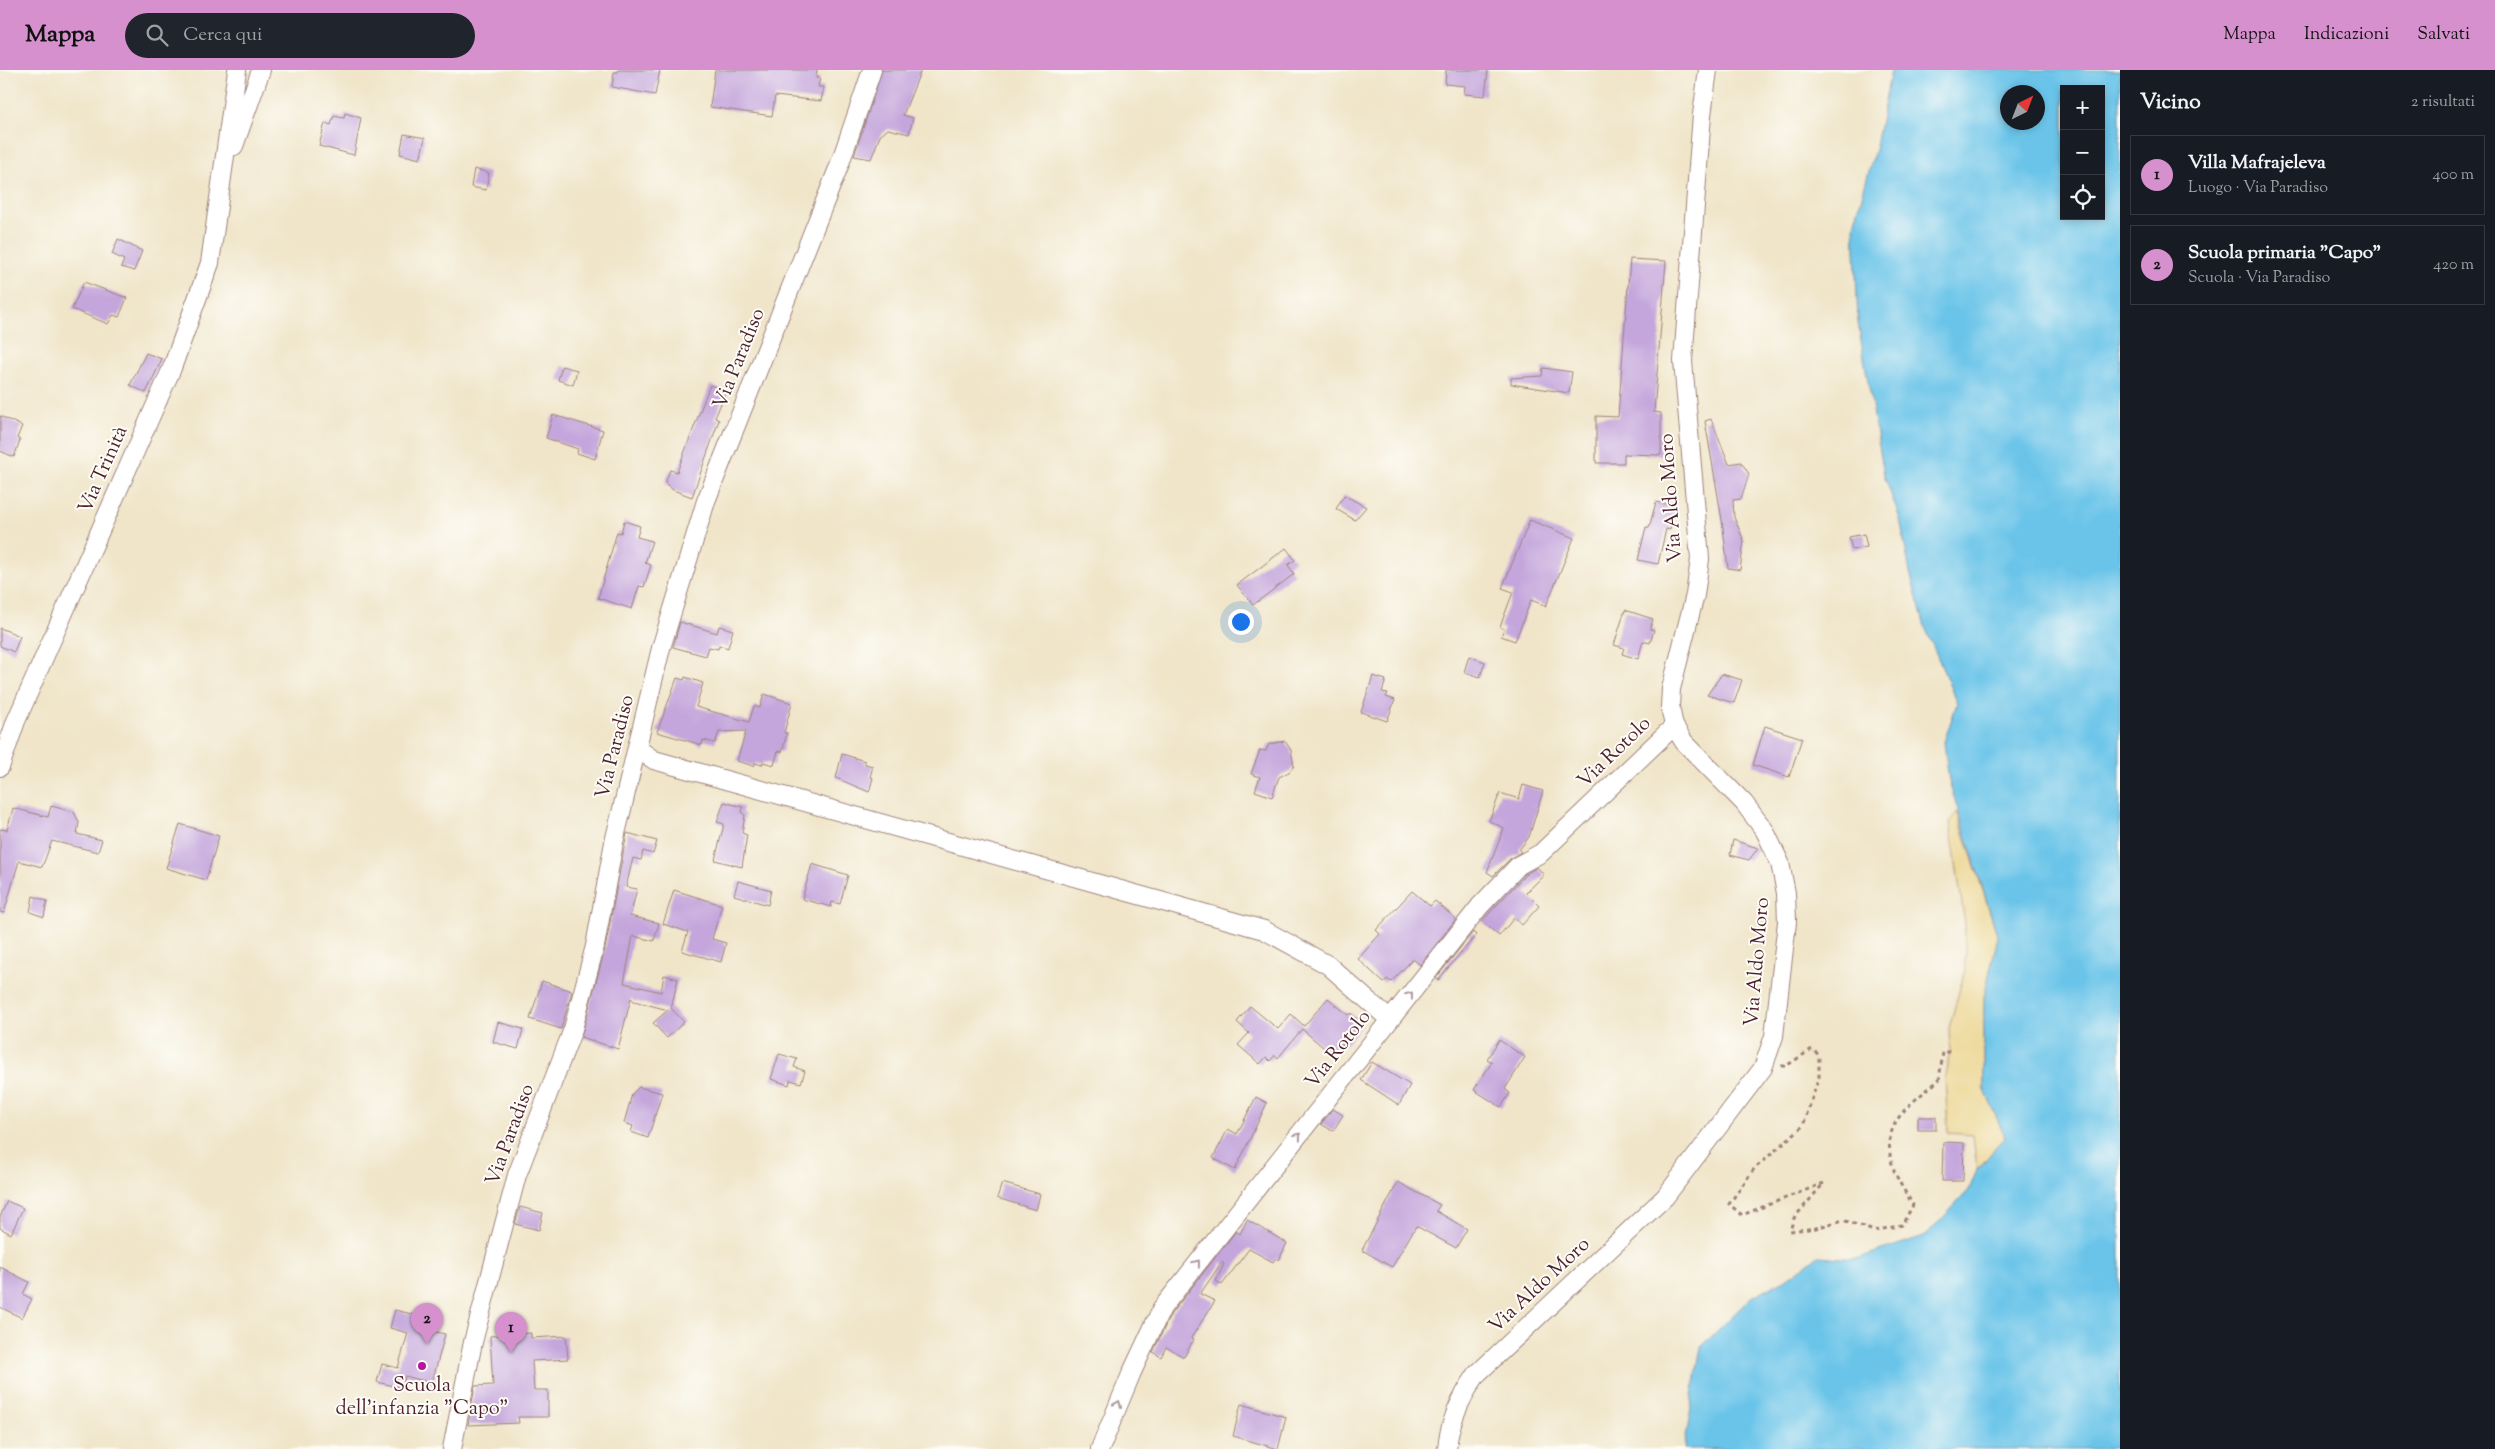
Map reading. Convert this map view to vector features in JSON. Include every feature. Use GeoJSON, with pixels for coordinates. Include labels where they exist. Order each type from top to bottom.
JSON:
{"type":"FeatureCollection","features":[{"type":"Feature","properties":{"kind":"street","name":"Via Trinità"},"geometry":{"type":"LineString","coordinates":[[0,767],[16,721],[172,368],[210,263],[237,70]]}},
{"type":"Feature","properties":{"kind":"street","name":"Via Trinità"},"geometry":{"type":"LineString","coordinates":[[222,182],[261,70]]}},
{"type":"Feature","properties":{"kind":"street","name":"Via Paradiso"},"geometry":{"type":"LineString","coordinates":[[452,1449],[473,1342],[517,1175],[573,1029],[595,946],[614,842],[661,648],[706,501],[839,166],[872,70]]}},
{"type":"Feature","properties":{"kind":"street","name":"Via Aldo Moro"},"geometry":{"type":"LineString","coordinates":[[1447,1449],[1448,1438],[1460,1400],[1477,1374],[1665,1197],[1763,1068],[1774,1036],[1787,922],[1786,893],[1780,863],[1765,831],[1744,803],[1684,742],[1674,726],[1670,707],[1671,689],[1695,595],[1700,559],[1698,518],[1683,361],[1702,115],[1708,70]]}},
{"type":"Feature","properties":{"kind":"street","name":"Via Rotolo"},"geometry":{"type":"LineString","coordinates":[[1100,1449],[1132,1372],[1162,1308],[1486,899],[1519,865],[1541,853],[1674,726]]}},
{"type":"Feature","properties":{"kind":"street"},"geometry":{"type":"LineString","coordinates":[[638,748],[654,760],[1264,930],[1328,966],[1390,1020]]}},
{"type":"Feature","properties":{"kind":"path"},"geometry":{"type":"LineString","coordinates":[[1763,1068],[1786,1066],[1812,1049],[1819,1055],[1819,1076],[1803,1126],[1754,1170],[1730,1204],[1742,1215],[1824,1183],[1794,1218],[1790,1231],[1816,1228],[1843,1220],[1874,1231],[1902,1225],[1913,1205],[1893,1168],[1888,1140],[1896,1118],[1939,1080],[1943,1052],[1950,1052]]}},
{"type":"Feature","properties":{"kind":"sand"},"geometry":{"type":"Polygon","coordinates":[[[1957,812],[1998,937],[1984,997],[1984,1088],[2005,1137],[1977,1170],[1973,1135],[1948,1133],[1945,1076],[1950,1052],[1949,1028],[1965,970],[1965,924],[1950,822],[1957,812]]]}},
{"type":"Feature","properties":{"kind":"water"},"geometry":{"type":"Polygon","coordinates":[[[1891,70],[2120,70],[2120,1449],[1684,1449],[1701,1347],[1751,1297],[1785,1280],[1818,1256],[1856,1259],[1927,1235],[1969,1190],[1977,1170],[2005,1137],[1984,1088],[1984,997],[1998,937],[1949,781],[1944,742],[1957,703],[1925,627],[1910,573],[1900,519],[1884,475],[1858,323],[1854,225],[1876,146],[1891,70]]]}},
{"type":"Feature","properties":{"kind":"building"},"geometry":{"type":"Polygon","coordinates":[[[618,70],[660,70],[655,95],[612,87],[614,72],[618,72],[618,70]]]}},
{"type":"Feature","properties":{"kind":"building"},"geometry":{"type":"Polygon","coordinates":[[[715,70],[817,70],[816,78],[820,78],[818,87],[824,87],[821,101],[775,96],[772,116],[710,107],[715,70]]]}},
{"type":"Feature","properties":{"kind":"building"},"geometry":{"type":"Polygon","coordinates":[[[882,70],[921,70],[903,115],[913,118],[909,134],[888,129],[880,136],[871,159],[854,156],[882,70]]]}},
{"type":"Feature","properties":{"kind":"building"},"geometry":{"type":"Polygon","coordinates":[[[1446,70],[1488,70],[1485,96],[1464,94],[1465,86],[1445,84],[1446,70]]]}},
{"type":"Feature","properties":{"kind":"building"},"geometry":{"type":"Polygon","coordinates":[[[345,113],[361,118],[354,155],[319,146],[325,123],[331,125],[334,116],[344,118],[345,113]]]}},
{"type":"Feature","properties":{"kind":"building"},"geometry":{"type":"Polygon","coordinates":[[[404,134],[425,138],[420,159],[400,154],[404,134]]]}},
{"type":"Feature","properties":{"kind":"building"},"geometry":{"type":"Polygon","coordinates":[[[474,169],[489,173],[486,190],[471,187],[474,169]]]}},
{"type":"Feature","properties":{"kind":"building"},"geometry":{"type":"Polygon","coordinates":[[[118,239],[142,251],[134,271],[121,267],[124,260],[112,254],[118,239]]]}},
{"type":"Feature","properties":{"kind":"building"},"geometry":{"type":"Polygon","coordinates":[[[1630,259],[1666,261],[1654,412],[1661,413],[1661,455],[1624,454],[1624,463],[1596,463],[1596,416],[1618,417],[1630,259]]]}},
{"type":"Feature","properties":{"kind":"building"},"geometry":{"type":"Polygon","coordinates":[[[84,282],[127,298],[119,317],[113,315],[108,324],[72,309],[84,282]]]}},
{"type":"Feature","properties":{"kind":"building"},"geometry":{"type":"Polygon","coordinates":[[[146,353],[162,359],[146,393],[130,385],[146,353]]]}},
{"type":"Feature","properties":{"kind":"building"},"geometry":{"type":"Polygon","coordinates":[[[562,366],[577,370],[573,385],[558,380],[562,366]]]}},
{"type":"Feature","properties":{"kind":"building"},"geometry":{"type":"Polygon","coordinates":[[[1543,368],[1572,372],[1569,393],[1511,384],[1511,378],[1542,376],[1543,368]]]}},
{"type":"Feature","properties":{"kind":"building"},"geometry":{"type":"Polygon","coordinates":[[[710,385],[726,391],[715,418],[719,420],[692,497],[673,490],[665,483],[670,470],[677,472],[710,385]]]}},
{"type":"Feature","properties":{"kind":"building"},"geometry":{"type":"Polygon","coordinates":[[[553,415],[603,430],[595,459],[577,453],[578,449],[546,438],[553,415]]]}},
{"type":"Feature","properties":{"kind":"building"},"geometry":{"type":"Polygon","coordinates":[[[0,416],[22,426],[17,438],[20,440],[14,457],[0,451],[0,416]]]}},
{"type":"Feature","properties":{"kind":"building"},"geometry":{"type":"Polygon","coordinates":[[[1711,419],[1729,464],[1741,462],[1749,474],[1741,499],[1733,500],[1734,517],[1744,541],[1740,570],[1728,568],[1705,421],[1711,419]]]}},
{"type":"Feature","properties":{"kind":"building"},"geometry":{"type":"Polygon","coordinates":[[[1344,495],[1366,507],[1355,520],[1336,509],[1344,495]]]}},
{"type":"Feature","properties":{"kind":"building"},"geometry":{"type":"Polygon","coordinates":[[[1656,502],[1675,506],[1670,530],[1666,529],[1658,564],[1638,560],[1646,527],[1649,528],[1656,502]]]}},
{"type":"Feature","properties":{"kind":"building"},"geometry":{"type":"Polygon","coordinates":[[[1530,520],[1574,538],[1546,606],[1531,600],[1515,641],[1501,636],[1504,629],[1500,627],[1513,592],[1502,588],[1530,520]]]}},
{"type":"Feature","properties":{"kind":"building"},"geometry":{"type":"Polygon","coordinates":[[[624,521],[640,526],[637,537],[652,541],[645,563],[651,565],[644,587],[639,586],[632,609],[598,598],[617,532],[621,533],[624,521]]]}},
{"type":"Feature","properties":{"kind":"building"},"geometry":{"type":"Polygon","coordinates":[[[1864,534],[1867,547],[1852,550],[1849,537],[1864,534]]]}},
{"type":"Feature","properties":{"kind":"building"},"geometry":{"type":"Polygon","coordinates":[[[1286,548],[1295,560],[1288,565],[1294,574],[1253,605],[1237,585],[1286,548]]]}},
{"type":"Feature","properties":{"kind":"building"},"geometry":{"type":"Polygon","coordinates":[[[1625,610],[1653,619],[1650,629],[1654,630],[1650,643],[1643,641],[1638,659],[1622,654],[1624,648],[1614,645],[1625,610]]]}},
{"type":"Feature","properties":{"kind":"building"},"geometry":{"type":"Polygon","coordinates":[[[680,622],[717,633],[719,626],[733,630],[728,648],[719,645],[718,649],[709,647],[706,656],[673,647],[680,622]]]}},
{"type":"Feature","properties":{"kind":"building"},"geometry":{"type":"Polygon","coordinates":[[[0,628],[20,636],[14,652],[0,646],[0,628]]]}},
{"type":"Feature","properties":{"kind":"building"},"geometry":{"type":"Polygon","coordinates":[[[1469,656],[1485,662],[1480,677],[1464,672],[1469,656]]]}},
{"type":"Feature","properties":{"kind":"building"},"geometry":{"type":"Polygon","coordinates":[[[1722,674],[1742,680],[1734,703],[1707,695],[1722,674]]]}},
{"type":"Feature","properties":{"kind":"building"},"geometry":{"type":"Polygon","coordinates":[[[1373,676],[1386,680],[1382,692],[1388,693],[1386,697],[1395,700],[1387,721],[1361,712],[1373,676]]]}},
{"type":"Feature","properties":{"kind":"building"},"geometry":{"type":"Polygon","coordinates":[[[685,677],[703,683],[696,707],[749,722],[754,706],[760,708],[764,694],[792,703],[784,733],[787,733],[782,752],[778,751],[774,765],[763,762],[762,765],[755,763],[754,766],[737,761],[746,731],[719,732],[715,743],[703,740],[702,745],[657,732],[677,678],[684,680],[685,677]]]}},
{"type":"Feature","properties":{"kind":"building"},"geometry":{"type":"Polygon","coordinates":[[[1765,726],[1802,738],[1789,777],[1753,765],[1765,726]]]}},
{"type":"Feature","properties":{"kind":"building"},"geometry":{"type":"Polygon","coordinates":[[[1285,741],[1291,750],[1294,766],[1289,772],[1279,777],[1272,797],[1255,791],[1260,777],[1251,774],[1260,750],[1266,751],[1269,744],[1285,741]]]}},
{"type":"Feature","properties":{"kind":"building"},"geometry":{"type":"Polygon","coordinates":[[[842,754],[865,761],[865,764],[873,766],[870,777],[873,778],[869,792],[836,778],[842,754]]]}},
{"type":"Feature","properties":{"kind":"building"},"geometry":{"type":"Polygon","coordinates":[[[1523,785],[1543,791],[1529,837],[1519,850],[1521,852],[1511,858],[1493,876],[1487,872],[1504,828],[1489,821],[1500,793],[1519,799],[1523,785]]]}},
{"type":"Feature","properties":{"kind":"building"},"geometry":{"type":"Polygon","coordinates":[[[724,802],[743,807],[742,813],[745,815],[742,833],[747,835],[742,867],[715,860],[724,824],[717,822],[724,802]]]}},
{"type":"Feature","properties":{"kind":"building"},"geometry":{"type":"Polygon","coordinates":[[[51,806],[74,812],[79,822],[77,834],[102,840],[98,852],[52,841],[42,867],[19,861],[4,913],[0,912],[0,829],[7,830],[13,808],[48,817],[51,806]]]}},
{"type":"Feature","properties":{"kind":"building"},"geometry":{"type":"Polygon","coordinates":[[[180,824],[219,836],[206,880],[166,868],[180,824]]]}},
{"type":"Feature","properties":{"kind":"building"},"geometry":{"type":"Polygon","coordinates":[[[627,833],[657,841],[653,854],[643,851],[641,860],[633,858],[626,887],[637,889],[630,916],[659,923],[654,941],[633,936],[624,983],[661,992],[664,975],[678,979],[671,1008],[684,1022],[667,1038],[653,1023],[668,1010],[634,1001],[631,998],[618,1049],[581,1037],[605,949],[627,833]]]}},
{"type":"Feature","properties":{"kind":"building"},"geometry":{"type":"Polygon","coordinates":[[[1733,840],[1758,848],[1749,860],[1730,855],[1733,840]]]}},
{"type":"Feature","properties":{"kind":"building"},"geometry":{"type":"Polygon","coordinates":[[[812,864],[848,875],[840,904],[832,902],[831,907],[802,899],[812,864]]]}},
{"type":"Feature","properties":{"kind":"building"},"geometry":{"type":"Polygon","coordinates":[[[1537,867],[1544,875],[1526,893],[1539,906],[1522,925],[1514,918],[1499,936],[1482,921],[1526,874],[1537,867]]]}},
{"type":"Feature","properties":{"kind":"building"},"geometry":{"type":"Polygon","coordinates":[[[738,881],[771,890],[768,905],[734,895],[738,881]]]}},
{"type":"Feature","properties":{"kind":"building"},"geometry":{"type":"Polygon","coordinates":[[[674,890],[722,905],[712,939],[726,943],[721,962],[682,951],[688,932],[663,924],[674,890]]]}},
{"type":"Feature","properties":{"kind":"building"},"geometry":{"type":"Polygon","coordinates":[[[1412,891],[1430,906],[1435,901],[1456,919],[1420,965],[1413,959],[1391,982],[1387,979],[1384,983],[1358,959],[1380,934],[1376,930],[1412,891]]]}},
{"type":"Feature","properties":{"kind":"building"},"geometry":{"type":"Polygon","coordinates":[[[33,896],[47,901],[44,917],[30,912],[33,896]]]}},
{"type":"Feature","properties":{"kind":"building"},"geometry":{"type":"Polygon","coordinates":[[[1473,932],[1476,935],[1438,980],[1436,978],[1473,932]]]}},
{"type":"Feature","properties":{"kind":"building"},"geometry":{"type":"Polygon","coordinates":[[[542,981],[572,991],[561,1029],[530,1019],[542,981]]]}},
{"type":"Feature","properties":{"kind":"building"},"geometry":{"type":"Polygon","coordinates":[[[1328,998],[1348,1015],[1350,1013],[1363,1024],[1344,1046],[1342,1044],[1334,1052],[1327,1045],[1324,1048],[1302,1029],[1278,1058],[1275,1055],[1270,1061],[1266,1057],[1260,1064],[1238,1045],[1249,1033],[1237,1022],[1250,1006],[1278,1029],[1291,1014],[1304,1026],[1328,998]]]}},
{"type":"Feature","properties":{"kind":"building"},"geometry":{"type":"Polygon","coordinates":[[[498,1022],[523,1029],[518,1049],[493,1042],[498,1022]]]}},
{"type":"Feature","properties":{"kind":"building"},"geometry":{"type":"Polygon","coordinates":[[[1499,1040],[1525,1057],[1505,1089],[1510,1093],[1501,1107],[1474,1090],[1492,1062],[1487,1059],[1499,1040]]]}},
{"type":"Feature","properties":{"kind":"building"},"geometry":{"type":"Polygon","coordinates":[[[779,1054],[797,1059],[794,1067],[805,1071],[801,1083],[790,1080],[789,1085],[771,1079],[779,1054]]]}},
{"type":"Feature","properties":{"kind":"building"},"geometry":{"type":"Polygon","coordinates":[[[1372,1062],[1410,1085],[1399,1105],[1361,1080],[1372,1062]]]}},
{"type":"Feature","properties":{"kind":"building"},"geometry":{"type":"Polygon","coordinates":[[[639,1087],[662,1093],[648,1138],[631,1132],[633,1126],[624,1123],[632,1094],[639,1087]]]}},
{"type":"Feature","properties":{"kind":"building"},"geometry":{"type":"Polygon","coordinates":[[[1256,1097],[1267,1103],[1235,1170],[1213,1158],[1228,1129],[1237,1134],[1256,1097]]]}},
{"type":"Feature","properties":{"kind":"building"},"geometry":{"type":"Polygon","coordinates":[[[1333,1109],[1343,1115],[1333,1131],[1321,1124],[1333,1109]]]}},
{"type":"Feature","properties":{"kind":"building"},"geometry":{"type":"Polygon","coordinates":[[[1918,1117],[1936,1117],[1936,1130],[1918,1130],[1918,1117]]]}},
{"type":"Feature","properties":{"kind":"building"},"geometry":{"type":"Polygon","coordinates":[[[1943,1142],[1964,1143],[1963,1181],[1942,1181],[1943,1142]]]}},
{"type":"Feature","properties":{"kind":"building"},"geometry":{"type":"Polygon","coordinates":[[[1398,1182],[1440,1205],[1436,1211],[1467,1229],[1456,1248],[1416,1226],[1392,1267],[1362,1250],[1398,1182]]]}},
{"type":"Feature","properties":{"kind":"building"},"geometry":{"type":"Polygon","coordinates":[[[1002,1183],[1040,1194],[1036,1210],[997,1198],[1002,1183]]]}},
{"type":"Feature","properties":{"kind":"building"},"geometry":{"type":"Polygon","coordinates":[[[7,1201],[23,1208],[11,1234],[0,1228],[0,1217],[7,1201]]]}},
{"type":"Feature","properties":{"kind":"building"},"geometry":{"type":"Polygon","coordinates":[[[520,1207],[543,1213],[539,1230],[515,1224],[520,1207]]]}},
{"type":"Feature","properties":{"kind":"building"},"geometry":{"type":"Polygon","coordinates":[[[1247,1220],[1287,1243],[1279,1260],[1276,1258],[1273,1262],[1249,1249],[1222,1285],[1216,1281],[1224,1264],[1222,1262],[1200,1294],[1215,1301],[1191,1338],[1194,1339],[1184,1357],[1166,1347],[1161,1357],[1153,1352],[1171,1314],[1236,1231],[1240,1234],[1247,1220]]]}},
{"type":"Feature","properties":{"kind":"building"},"geometry":{"type":"Polygon","coordinates":[[[0,1267],[29,1282],[23,1294],[32,1299],[22,1318],[0,1307],[0,1267]]]}},
{"type":"Feature","properties":{"kind":"building"},"geometry":{"type":"Polygon","coordinates":[[[395,1310],[420,1316],[417,1327],[445,1334],[432,1383],[405,1376],[402,1388],[377,1382],[382,1364],[398,1368],[408,1333],[390,1328],[395,1310]]]}},
{"type":"Feature","properties":{"kind":"building"},"geometry":{"type":"Polygon","coordinates":[[[531,1333],[531,1338],[566,1336],[568,1359],[532,1361],[534,1390],[548,1390],[548,1417],[518,1417],[519,1423],[468,1425],[475,1386],[493,1385],[490,1336],[531,1333]]]}},
{"type":"Feature","properties":{"kind":"building"},"geometry":{"type":"Polygon","coordinates":[[[1241,1404],[1286,1417],[1278,1449],[1233,1436],[1241,1404]]]}},
{"type":"Feature","properties":{"kind":"place","name":"Scuola primaria \"Capo\""},"geometry":{"type":"Point","coordinates":[427,1344]}},
{"type":"Feature","properties":{"kind":"place","name":"Villa Mafrajeleva"},"geometry":{"type":"Point","coordinates":[511,1353]}},
{"type":"Feature","properties":{"kind":"place","name":"Scuola dell'infanzia \"Capo\""},"geometry":{"type":"Point","coordinates":[422,1366]}}]}
